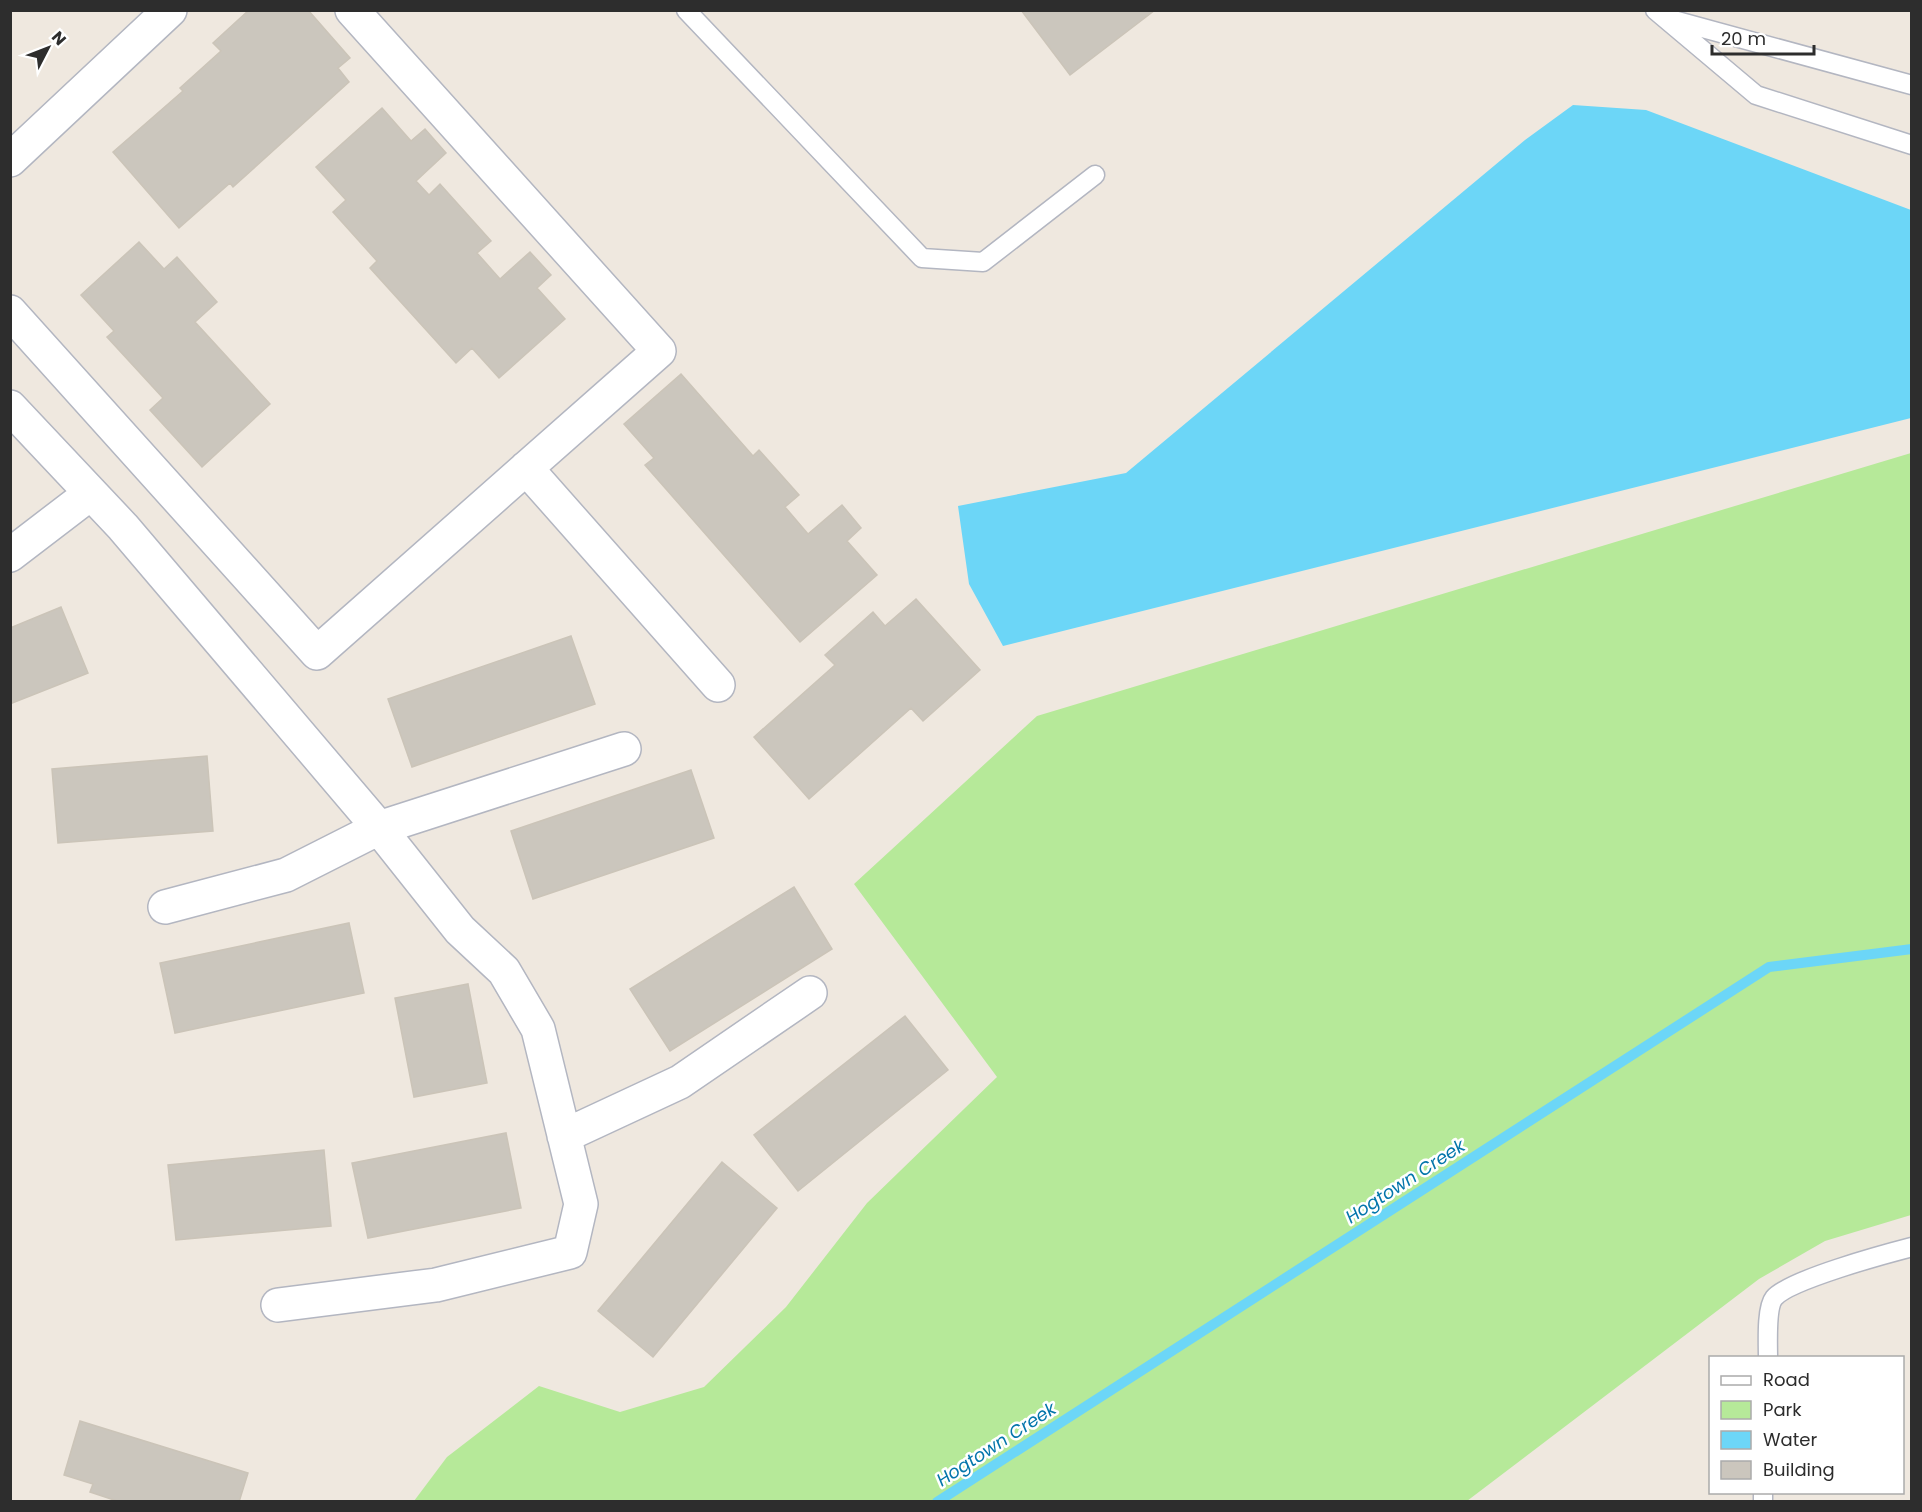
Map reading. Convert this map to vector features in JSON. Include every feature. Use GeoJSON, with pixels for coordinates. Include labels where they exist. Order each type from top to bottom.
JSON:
{"type":"FeatureCollection","features":[{"type":"Feature","properties":{"kind":"street"},"geometry":{"type":"LineString","coordinates":[[10,160],[170,10]]}},
{"type":"Feature","properties":{"kind":"street"},"geometry":{"type":"LineString","coordinates":[[10,312],[317,653],[659,351],[352,10]]}},
{"type":"Feature","properties":{"kind":"street"},"geometry":{"type":"LineString","coordinates":[[10,406],[139,544],[379,828],[460,930],[504,971],[538,1029],[581,1204],[570,1252],[436,1285],[278,1305]]}},
{"type":"Feature","properties":{"kind":"street"},"geometry":{"type":"LineString","coordinates":[[526,468],[718,685]]}},
{"type":"Feature","properties":{"kind":"street"},"geometry":{"type":"LineString","coordinates":[[10,555],[91,493]]}},
{"type":"Feature","properties":{"kind":"street"},"geometry":{"type":"LineString","coordinates":[[165,907],[286,875],[379,828],[624,749]]}},
{"type":"Feature","properties":{"kind":"street"},"geometry":{"type":"LineString","coordinates":[[564,1136],[680,1082],[810,993]]}},
{"type":"Feature","properties":{"kind":"lane"},"geometry":{"type":"LineString","coordinates":[[686,10],[922,258],[983,262],[1095,175]]}},
{"type":"Feature","properties":{"kind":"lane"},"geometry":{"type":"LineString","coordinates":[[1658,14],[1911,85]]}},
{"type":"Feature","properties":{"kind":"lane"},"geometry":{"type":"LineString","coordinates":[[1658,14],[1756,95],[1911,145]]}},
{"type":"Feature","properties":{"kind":"lane"},"geometry":{"type":"LineString","coordinates":[[1768,1356],[1770,1307],[1774,1298],[1784,1291],[1852,1263],[1911,1247]]}},
{"type":"Feature","properties":{"kind":"green space"},"geometry":{"type":"Polygon","coordinates":[[[1911,453],[1911,1215],[1825,1241],[1759,1279],[1467,1501],[414,1501],[447,1457],[539,1386],[620,1412],[704,1387],[786,1307],[867,1203],[997,1077],[854,884],[1037,716],[1911,453]]]}},
{"type":"Feature","properties":{"kind":"water"},"geometry":{"type":"Polygon","coordinates":[[[1573,105],[1646,110],[1911,210],[1911,418],[1003,646],[969,584],[958,506],[1126,473],[1525,140],[1573,105]]]}},
{"type":"Feature","properties":{"kind":"building"},"geometry":{"type":"Polygon","coordinates":[[[249,10],[308,10],[350,58],[338,68],[349,82],[233,187],[230,183],[179,228],[113,152],[183,91],[180,88],[221,51],[213,43],[249,10]]]}},
{"type":"Feature","properties":{"kind":"building"},"geometry":{"type":"Polygon","coordinates":[[[1021,10],[1155,10],[1070,75],[1021,10]]]}},
{"type":"Feature","properties":{"kind":"building"},"geometry":{"type":"Polygon","coordinates":[[[382,108],[411,141],[425,129],[446,153],[416,181],[429,195],[440,184],[491,241],[477,253],[500,279],[530,252],[551,275],[537,288],[565,319],[499,378],[472,348],[456,363],[370,268],[377,261],[333,212],[346,200],[316,167],[382,108]]]}},
{"type":"Feature","properties":{"kind":"building"},"geometry":{"type":"Polygon","coordinates":[[[139,242],[164,269],[177,257],[217,302],[195,322],[270,404],[202,467],[150,410],[163,398],[107,337],[114,331],[81,295],[139,242]]]}},
{"type":"Feature","properties":{"kind":"building"},"geometry":{"type":"Polygon","coordinates":[[[681,374],[753,456],[759,450],[799,495],[785,507],[808,534],[842,505],[861,528],[847,541],[877,575],[800,642],[645,465],[654,458],[624,424],[681,374]]]}},
{"type":"Feature","properties":{"kind":"building"},"geometry":{"type":"Polygon","coordinates":[[[916,599],[980,670],[923,721],[911,708],[809,799],[754,737],[835,665],[825,655],[873,612],[885,626],[916,599]]]}},
{"type":"Feature","properties":{"kind":"building"},"geometry":{"type":"Polygon","coordinates":[[[61,607],[88,673],[10,704],[10,628],[61,607]]]}},
{"type":"Feature","properties":{"kind":"building"},"geometry":{"type":"Polygon","coordinates":[[[571,636],[595,704],[412,767],[388,699],[571,636]]]}},
{"type":"Feature","properties":{"kind":"building"},"geometry":{"type":"Polygon","coordinates":[[[207,756],[213,831],[58,843],[52,769],[207,756]]]}},
{"type":"Feature","properties":{"kind":"building"},"geometry":{"type":"Polygon","coordinates":[[[691,770],[714,838],[533,899],[511,831],[691,770]]]}},
{"type":"Feature","properties":{"kind":"building"},"geometry":{"type":"Polygon","coordinates":[[[794,887],[832,949],[670,1051],[630,989],[794,887]]]}},
{"type":"Feature","properties":{"kind":"building"},"geometry":{"type":"Polygon","coordinates":[[[349,923],[364,993],[175,1033],[160,963],[349,923]]]}},
{"type":"Feature","properties":{"kind":"building"},"geometry":{"type":"Polygon","coordinates":[[[468,984],[487,1083],[414,1097],[395,998],[468,984]]]}},
{"type":"Feature","properties":{"kind":"building"},"geometry":{"type":"Polygon","coordinates":[[[905,1016],[948,1070],[798,1191],[754,1135],[905,1016]]]}},
{"type":"Feature","properties":{"kind":"building"},"geometry":{"type":"Polygon","coordinates":[[[506,1133],[521,1208],[368,1238],[352,1163],[506,1133]]]}},
{"type":"Feature","properties":{"kind":"building"},"geometry":{"type":"Polygon","coordinates":[[[324,1150],[331,1226],[176,1240],[168,1165],[324,1150]]]}},
{"type":"Feature","properties":{"kind":"building"},"geometry":{"type":"Polygon","coordinates":[[[722,1162],[777,1208],[653,1357],[598,1311],[722,1162]]]}},
{"type":"Feature","properties":{"kind":"building"},"geometry":{"type":"Polygon","coordinates":[[[80,1421],[248,1473],[239,1502],[120,1502],[90,1492],[93,1484],[64,1475],[80,1421]]]}},
{"type":"Feature","properties":{"kind":"waterway","name":"Hogtown Creek"},"geometry":{"type":"LineString","coordinates":[[937,1502],[1769,967],[1912,949]]}}]}
